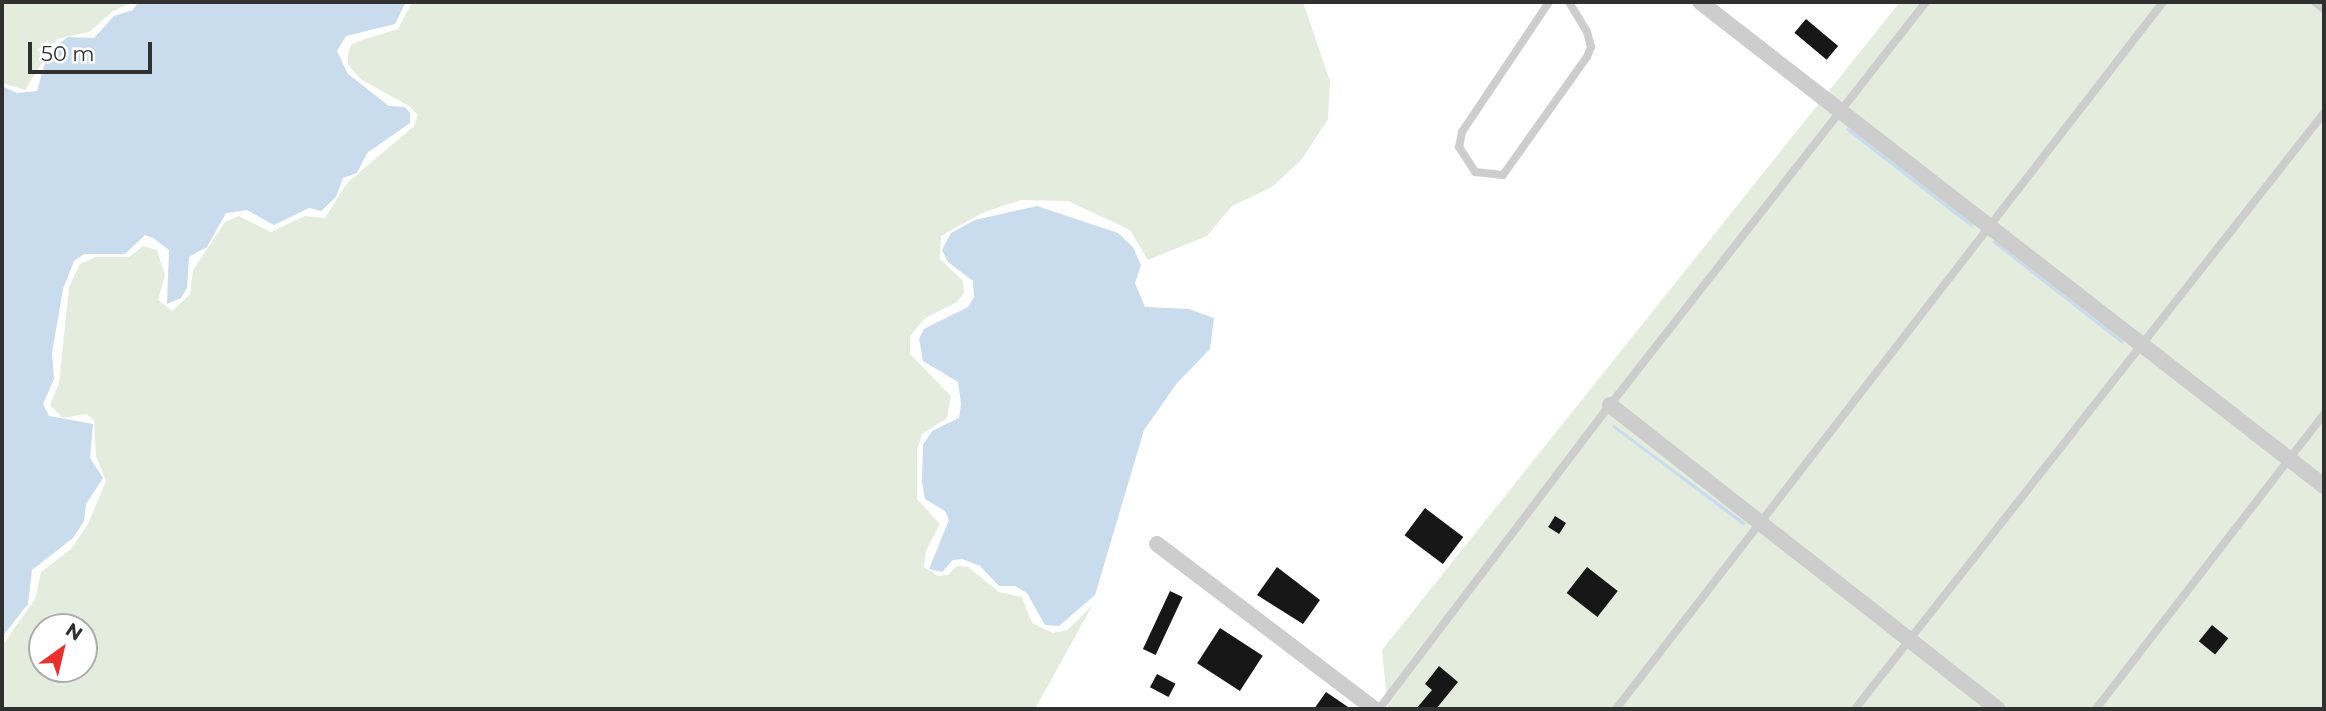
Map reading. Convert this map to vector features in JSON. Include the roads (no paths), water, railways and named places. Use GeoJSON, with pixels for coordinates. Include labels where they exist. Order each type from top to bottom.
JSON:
{"type":"FeatureCollection","features":[{"type":"Feature","properties":{"kind":"street"},"geometry":{"type":"LineString","coordinates":[[1700,2],[2324,486]]}},
{"type":"Feature","properties":{"kind":"street"},"geometry":{"type":"LineString","coordinates":[[1610,405],[1998,709]]}},
{"type":"Feature","properties":{"kind":"street"},"geometry":{"type":"LineString","coordinates":[[1157,544],[1374,709]]}},
{"type":"Feature","properties":{"kind":"lane"},"geometry":{"type":"LineString","coordinates":[[1549,2],[1462,132],[1459,147],[1475,172],[1503,174],[1587,57],[1591,47],[1587,32],[1569,2]]}},
{"type":"Feature","properties":{"kind":"lane"},"geometry":{"type":"LineString","coordinates":[[1379,709],[1610,405],[1926,2]]}},
{"type":"Feature","properties":{"kind":"lane"},"geometry":{"type":"LineString","coordinates":[[1616,709],[2163,2]]}},
{"type":"Feature","properties":{"kind":"lane"},"geometry":{"type":"LineString","coordinates":[[2315,2],[2324,9]]}},
{"type":"Feature","properties":{"kind":"lane"},"geometry":{"type":"LineString","coordinates":[[1855,709],[2324,113]]}},
{"type":"Feature","properties":{"kind":"lane"},"geometry":{"type":"LineString","coordinates":[[2096,709],[2324,414]]}},
{"type":"Feature","properties":{"kind":"water"},"geometry":{"type":"Polygon","coordinates":[[[138,2],[406,2],[395,24],[346,36],[337,51],[348,74],[389,106],[405,107],[410,113],[410,123],[367,153],[357,173],[343,178],[336,197],[321,211],[309,208],[274,225],[247,210],[226,213],[207,247],[189,257],[187,288],[181,298],[167,304],[169,250],[153,238],[145,235],[125,254],[84,254],[74,261],[63,289],[52,353],[54,379],[43,404],[49,416],[93,424],[90,458],[103,478],[86,504],[84,521],[73,538],[32,570],[28,604],[2,637],[2,86],[17,93],[37,91],[46,59],[57,45],[68,37],[94,38],[114,16],[133,10],[138,2]]]}},
{"type":"Feature","properties":{"kind":"water"},"geometry":{"type":"Polygon","coordinates":[[[1848,127],[1974,224],[1971,227],[1846,130],[1848,127]]]}},
{"type":"Feature","properties":{"kind":"water"},"geometry":{"type":"Polygon","coordinates":[[[1037,206],[1118,233],[1133,247],[1141,265],[1135,283],[1145,307],[1189,309],[1214,318],[1210,349],[1177,383],[1144,430],[1095,595],[1059,626],[1045,625],[1027,593],[1015,586],[999,586],[980,566],[962,559],[953,560],[942,572],[929,569],[949,520],[945,511],[925,499],[922,482],[923,445],[932,431],[959,418],[961,404],[958,382],[923,361],[919,339],[924,329],[968,307],[974,297],[973,281],[948,262],[942,250],[951,233],[975,220],[1037,206]]]}},
{"type":"Feature","properties":{"kind":"water"},"geometry":{"type":"Polygon","coordinates":[[[1994,240],[2124,342],[2122,344],[1992,242],[1994,240]]]}},
{"type":"Feature","properties":{"kind":"water"},"geometry":{"type":"Polygon","coordinates":[[[1614,425],[1746,523],[1744,526],[1612,427],[1614,425]]]}}]}
